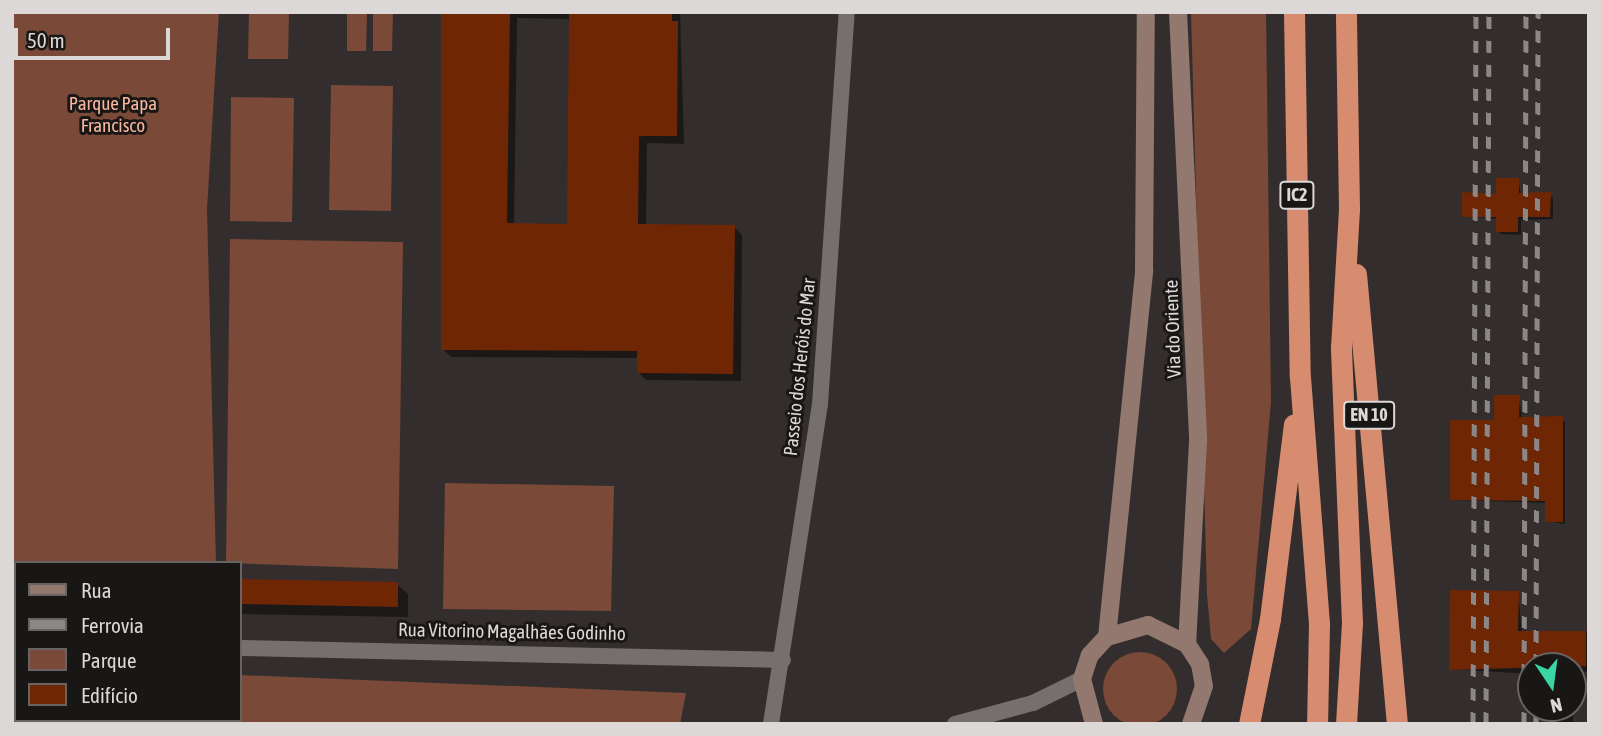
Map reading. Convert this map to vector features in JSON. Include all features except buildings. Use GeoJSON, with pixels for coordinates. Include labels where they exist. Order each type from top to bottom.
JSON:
{"type":"FeatureCollection","features":[{"type":"Feature","properties":{"kind":"highway","name":"IC2"},"geometry":{"type":"LineString","coordinates":[[1294,12],[1300,377],[1319,624],[1317,724]]}},
{"type":"Feature","properties":{"kind":"highway"},"geometry":{"type":"LineString","coordinates":[[1346,12],[1349,209],[1341,348],[1352,623],[1346,724]]}},
{"type":"Feature","properties":{"kind":"highway","name":"EN 10"},"geometry":{"type":"LineString","coordinates":[[1349,209],[1390,621],[1397,724]]}},
{"type":"Feature","properties":{"kind":"highway"},"geometry":{"type":"LineString","coordinates":[[1249,724],[1270,619],[1300,377]]}},
{"type":"Feature","properties":{"kind":"street","name":"Passeio dos Heróis do Mar"},"geometry":{"type":"LineString","coordinates":[[771,724],[783,660],[820,404],[847,12]]}},
{"type":"Feature","properties":{"kind":"street","name":"Via do Oriente"},"geometry":{"type":"LineString","coordinates":[[1107,637],[1144,270],[1146,12]]}},
{"type":"Feature","properties":{"kind":"street","name":"Via do Oriente"},"geometry":{"type":"LineString","coordinates":[[1178,12],[1198,442],[1187,644]]}},
{"type":"Feature","properties":{"kind":"street"},"geometry":{"type":"LineString","coordinates":[[1094,724],[1082,679],[1090,655],[1107,637],[1149,625],[1187,644],[1202,675],[1200,719]]}},
{"type":"Feature","properties":{"kind":"street","name":"Rua Vitorino Magalhães Godinho"},"geometry":{"type":"LineString","coordinates":[[242,648],[783,660]]}},
{"type":"Feature","properties":{"kind":"street"},"geometry":{"type":"LineString","coordinates":[[955,724],[1033,703],[1082,679]]}},
{"type":"Feature","properties":{"kind":"green space","name":"Parque Papa Francisco"},"geometry":{"type":"Polygon","coordinates":[[[12,12],[219,12],[207,209],[216,561],[14,561],[14,722],[242,722],[242,675],[686,693],[680,724],[12,724],[12,12]]]}},
{"type":"Feature","properties":{"kind":"green space"},"geometry":{"type":"Polygon","coordinates":[[[249,12],[289,12],[288,59],[248,59],[249,12]]]}},
{"type":"Feature","properties":{"kind":"green space"},"geometry":{"type":"Polygon","coordinates":[[[347,12],[367,12],[366,51],[347,51],[347,12]]]}},
{"type":"Feature","properties":{"kind":"green space"},"geometry":{"type":"Polygon","coordinates":[[[373,12],[393,12],[392,51],[373,51],[373,12]]]}},
{"type":"Feature","properties":{"kind":"green space"},"geometry":{"type":"Polygon","coordinates":[[[1191,12],[1266,12],[1271,402],[1251,629],[1224,653],[1211,639],[1207,594],[1191,12]]]}},
{"type":"Feature","properties":{"kind":"green space"},"geometry":{"type":"Polygon","coordinates":[[[331,85],[393,86],[391,211],[329,210],[331,85]]]}},
{"type":"Feature","properties":{"kind":"green space"},"geometry":{"type":"Polygon","coordinates":[[[231,97],[294,98],[292,222],[230,221],[231,97]]]}},
{"type":"Feature","properties":{"kind":"green space"},"geometry":{"type":"Polygon","coordinates":[[[230,239],[403,242],[398,569],[226,561],[230,239]]]}},
{"type":"Feature","properties":{"kind":"green space"},"geometry":{"type":"Polygon","coordinates":[[[445,483],[614,486],[611,611],[443,609],[445,483]]]}},
{"type":"Feature","properties":{"kind":"green space"},"geometry":{"type":"Polygon","coordinates":[[[1140,652],[1161,658],[1171,668],[1177,689],[1171,710],[1161,720],[1140,726],[1119,720],[1109,710],[1103,689],[1109,668],[1119,658],[1140,652]]]}},
{"type":"Feature","properties":{"kind":"railway"},"geometry":{"type":"LineString","coordinates":[[1473,724],[1476,12]]}},
{"type":"Feature","properties":{"kind":"railway"},"geometry":{"type":"LineString","coordinates":[[1486,724],[1489,12]]}},
{"type":"Feature","properties":{"kind":"railway"},"geometry":{"type":"LineString","coordinates":[[1524,724],[1526,12]]}},
{"type":"Feature","properties":{"kind":"railway"},"geometry":{"type":"LineString","coordinates":[[1536,652],[1538,12]]}}]}
